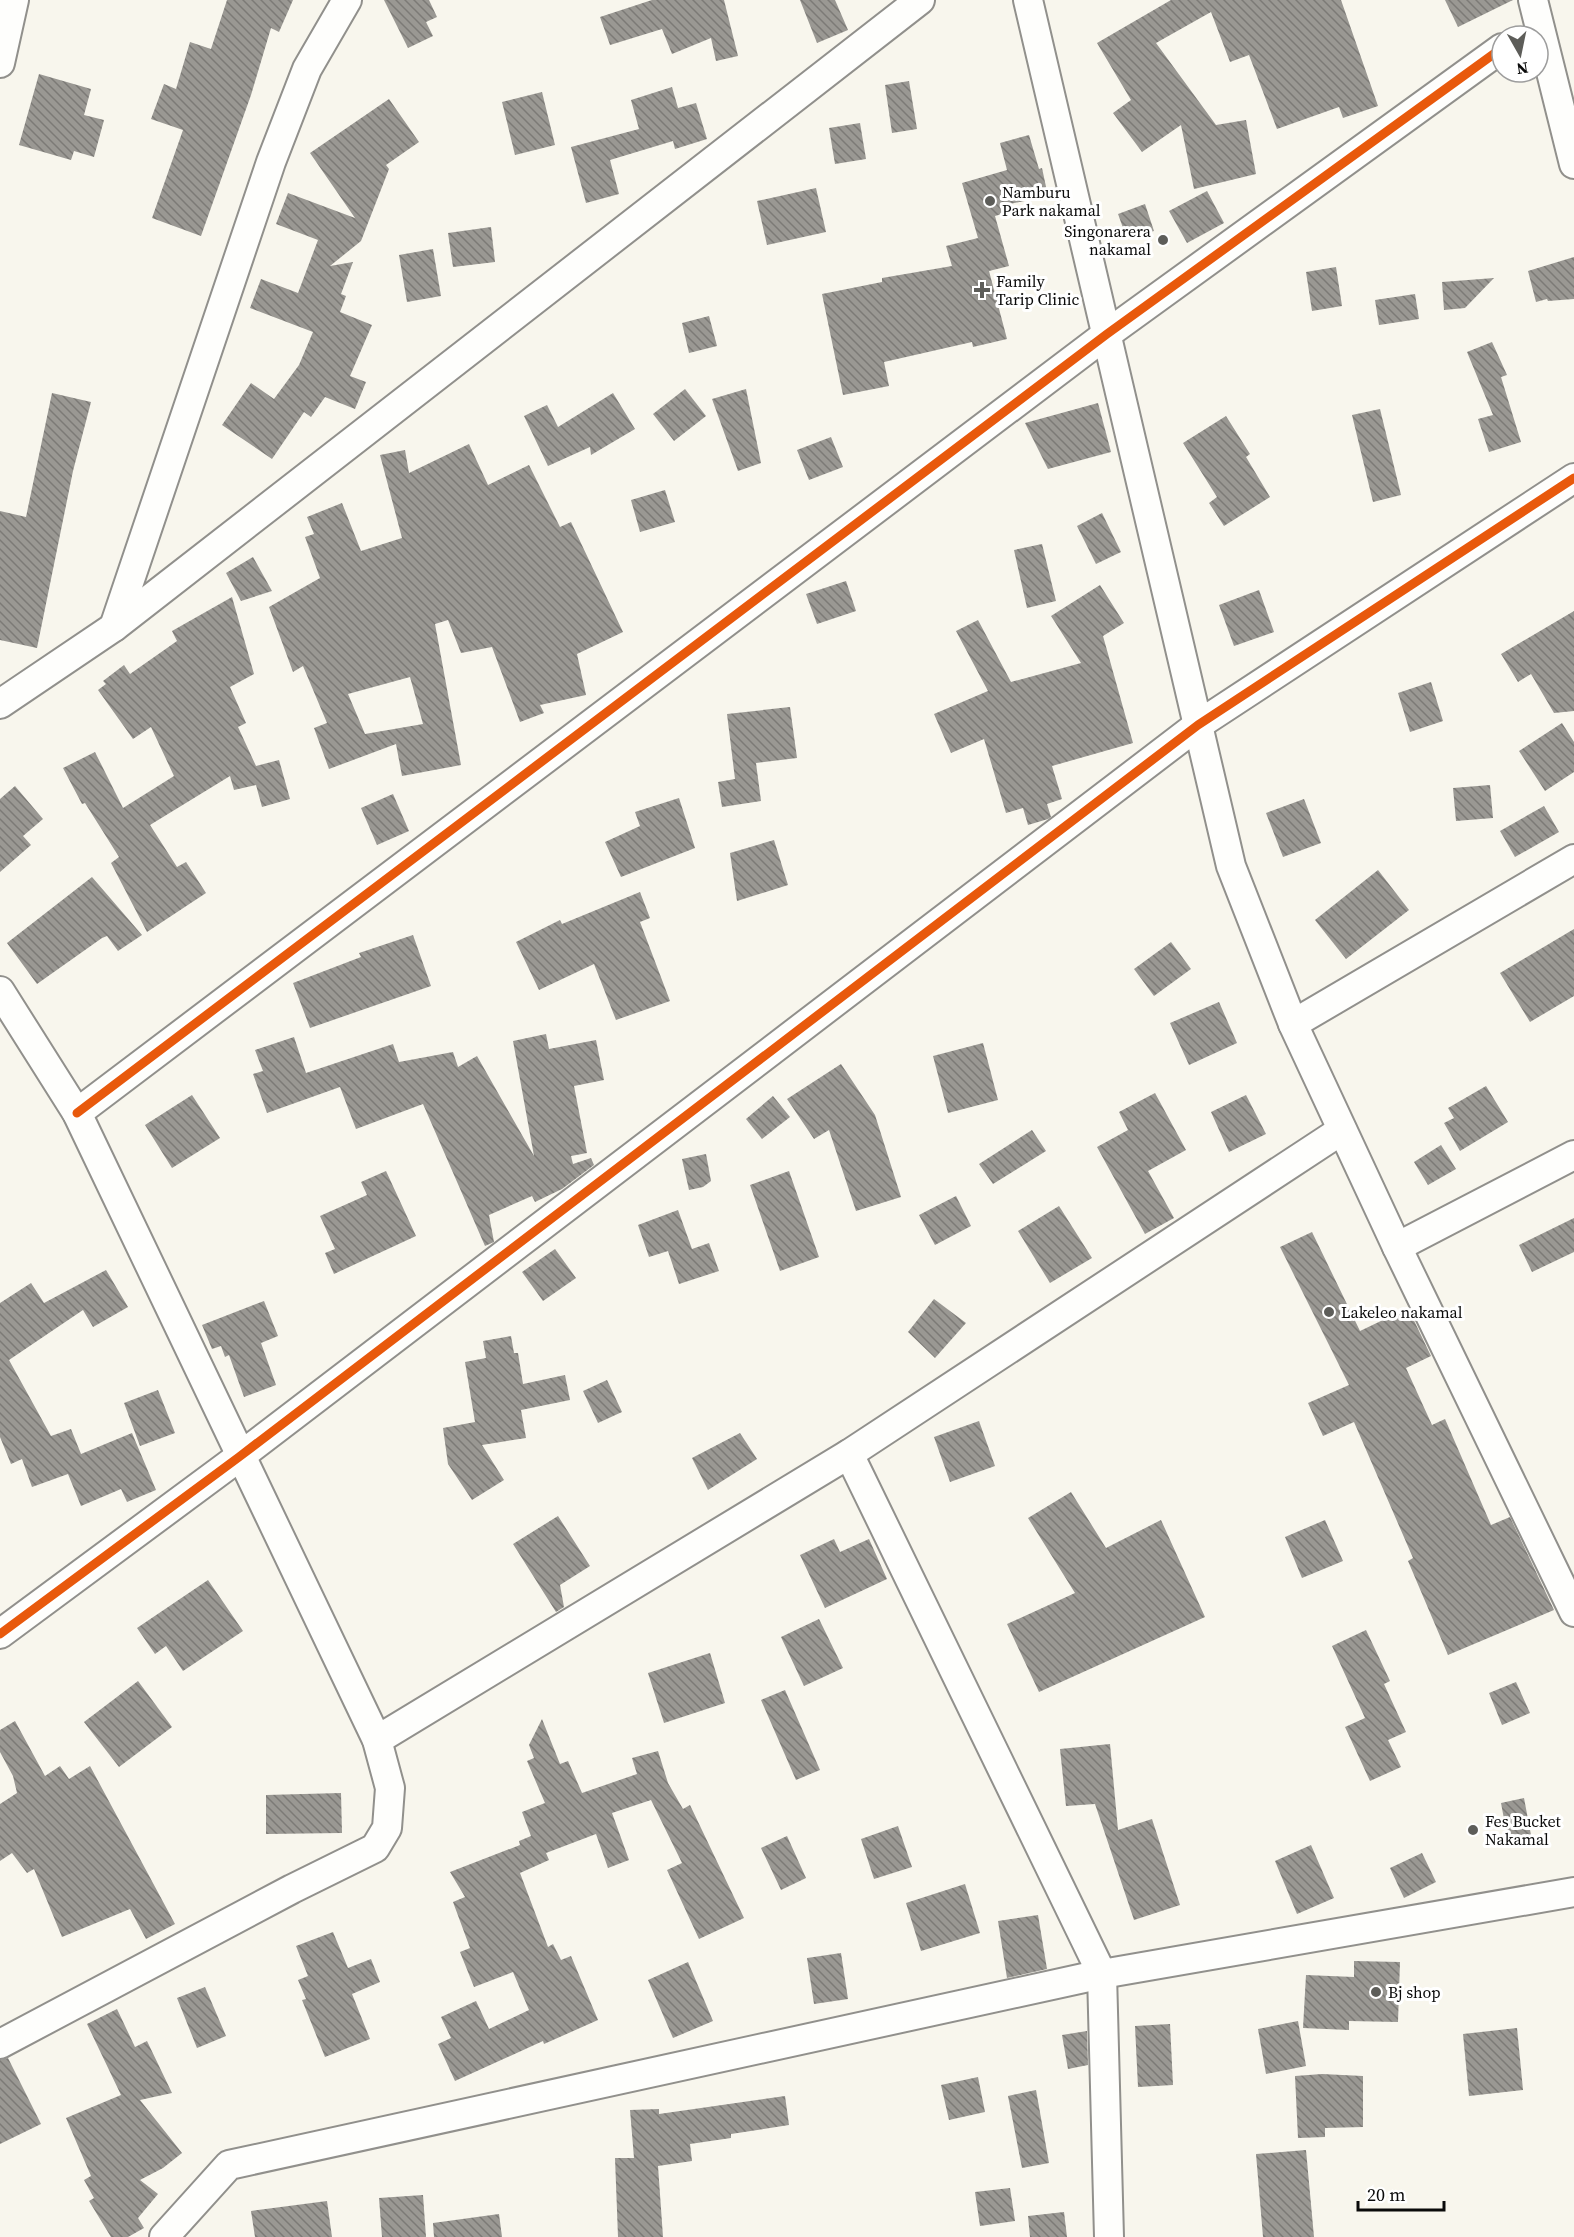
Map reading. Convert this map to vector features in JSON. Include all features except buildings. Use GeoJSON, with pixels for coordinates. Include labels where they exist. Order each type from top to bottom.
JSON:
{"type":"FeatureCollection","features":[{"type":"Feature","properties":{"kind":"street"},"geometry":{"type":"LineString","coordinates":[[0,63],[14,0]]}},
{"type":"Feature","properties":{"kind":"street"},"geometry":{"type":"LineString","coordinates":[[114,627],[271,162],[307,69],[347,0]]}},
{"type":"Feature","properties":{"kind":"street"},"geometry":{"type":"LineString","coordinates":[[0,705],[114,627],[920,0]]}},
{"type":"Feature","properties":{"kind":"street"},"geometry":{"type":"LineString","coordinates":[[1028,0],[1231,866],[1293,1024],[1397,1247],[1574,1612]]}},
{"type":"Feature","properties":{"kind":"street"},"geometry":{"type":"LineString","coordinates":[[1530,19],[1567,112],[1574,164]]}},
{"type":"Feature","properties":{"kind":"street"},"geometry":{"type":"LineString","coordinates":[[77,1113],[1107,334],[1490,57]]}},
{"type":"Feature","properties":{"kind":"street"},"geometry":{"type":"LineString","coordinates":[[0,1634],[239,1457],[1198,725],[1574,478]]}},
{"type":"Feature","properties":{"kind":"street"},"geometry":{"type":"LineString","coordinates":[[1293,1024],[1574,859]]}},
{"type":"Feature","properties":{"kind":"street"},"geometry":{"type":"LineString","coordinates":[[0,991],[77,1113],[239,1457],[376,1740],[390,1788],[387,1828],[375,1848],[292,1889],[0,2044]]}},
{"type":"Feature","properties":{"kind":"street"},"geometry":{"type":"LineString","coordinates":[[376,1740],[849,1454],[1342,1130]]}},
{"type":"Feature","properties":{"kind":"street"},"geometry":{"type":"LineString","coordinates":[[1397,1247],[1574,1155]]}},
{"type":"Feature","properties":{"kind":"street"},"geometry":{"type":"LineString","coordinates":[[849,1454],[1102,1974],[1109,2237]]}},
{"type":"Feature","properties":{"kind":"street"},"geometry":{"type":"LineString","coordinates":[[164,2237],[229,2165],[1102,1974],[1574,1892]]}},
{"type":"Feature","properties":{"kind":"cycle path"},"geometry":{"type":"LineString","coordinates":[[77,1113],[1107,334],[1490,57]]}},
{"type":"Feature","properties":{"kind":"cycle path"},"geometry":{"type":"LineString","coordinates":[[0,1634],[239,1457],[1198,725],[1574,478]]}},
{"type":"Feature","properties":{"kind":"place","name":"Namburu Park nakamal"},"geometry":{"type":"Point","coordinates":[990,201]}},
{"type":"Feature","properties":{"kind":"place","name":"Singonarera nakamal"},"geometry":{"type":"Point","coordinates":[1163,240]}},
{"type":"Feature","properties":{"kind":"place","name":"Family Tarip Clinic"},"geometry":{"type":"Point","coordinates":[982,290]}},
{"type":"Feature","properties":{"kind":"place","name":"Lakeleo nakamal"},"geometry":{"type":"Point","coordinates":[1329,1312]}},
{"type":"Feature","properties":{"kind":"place","name":"Fes Bucket Nakamal"},"geometry":{"type":"Point","coordinates":[1473,1830]}},
{"type":"Feature","properties":{"kind":"place","name":"Bj shop"},"geometry":{"type":"Point","coordinates":[1376,1992]}}]}
